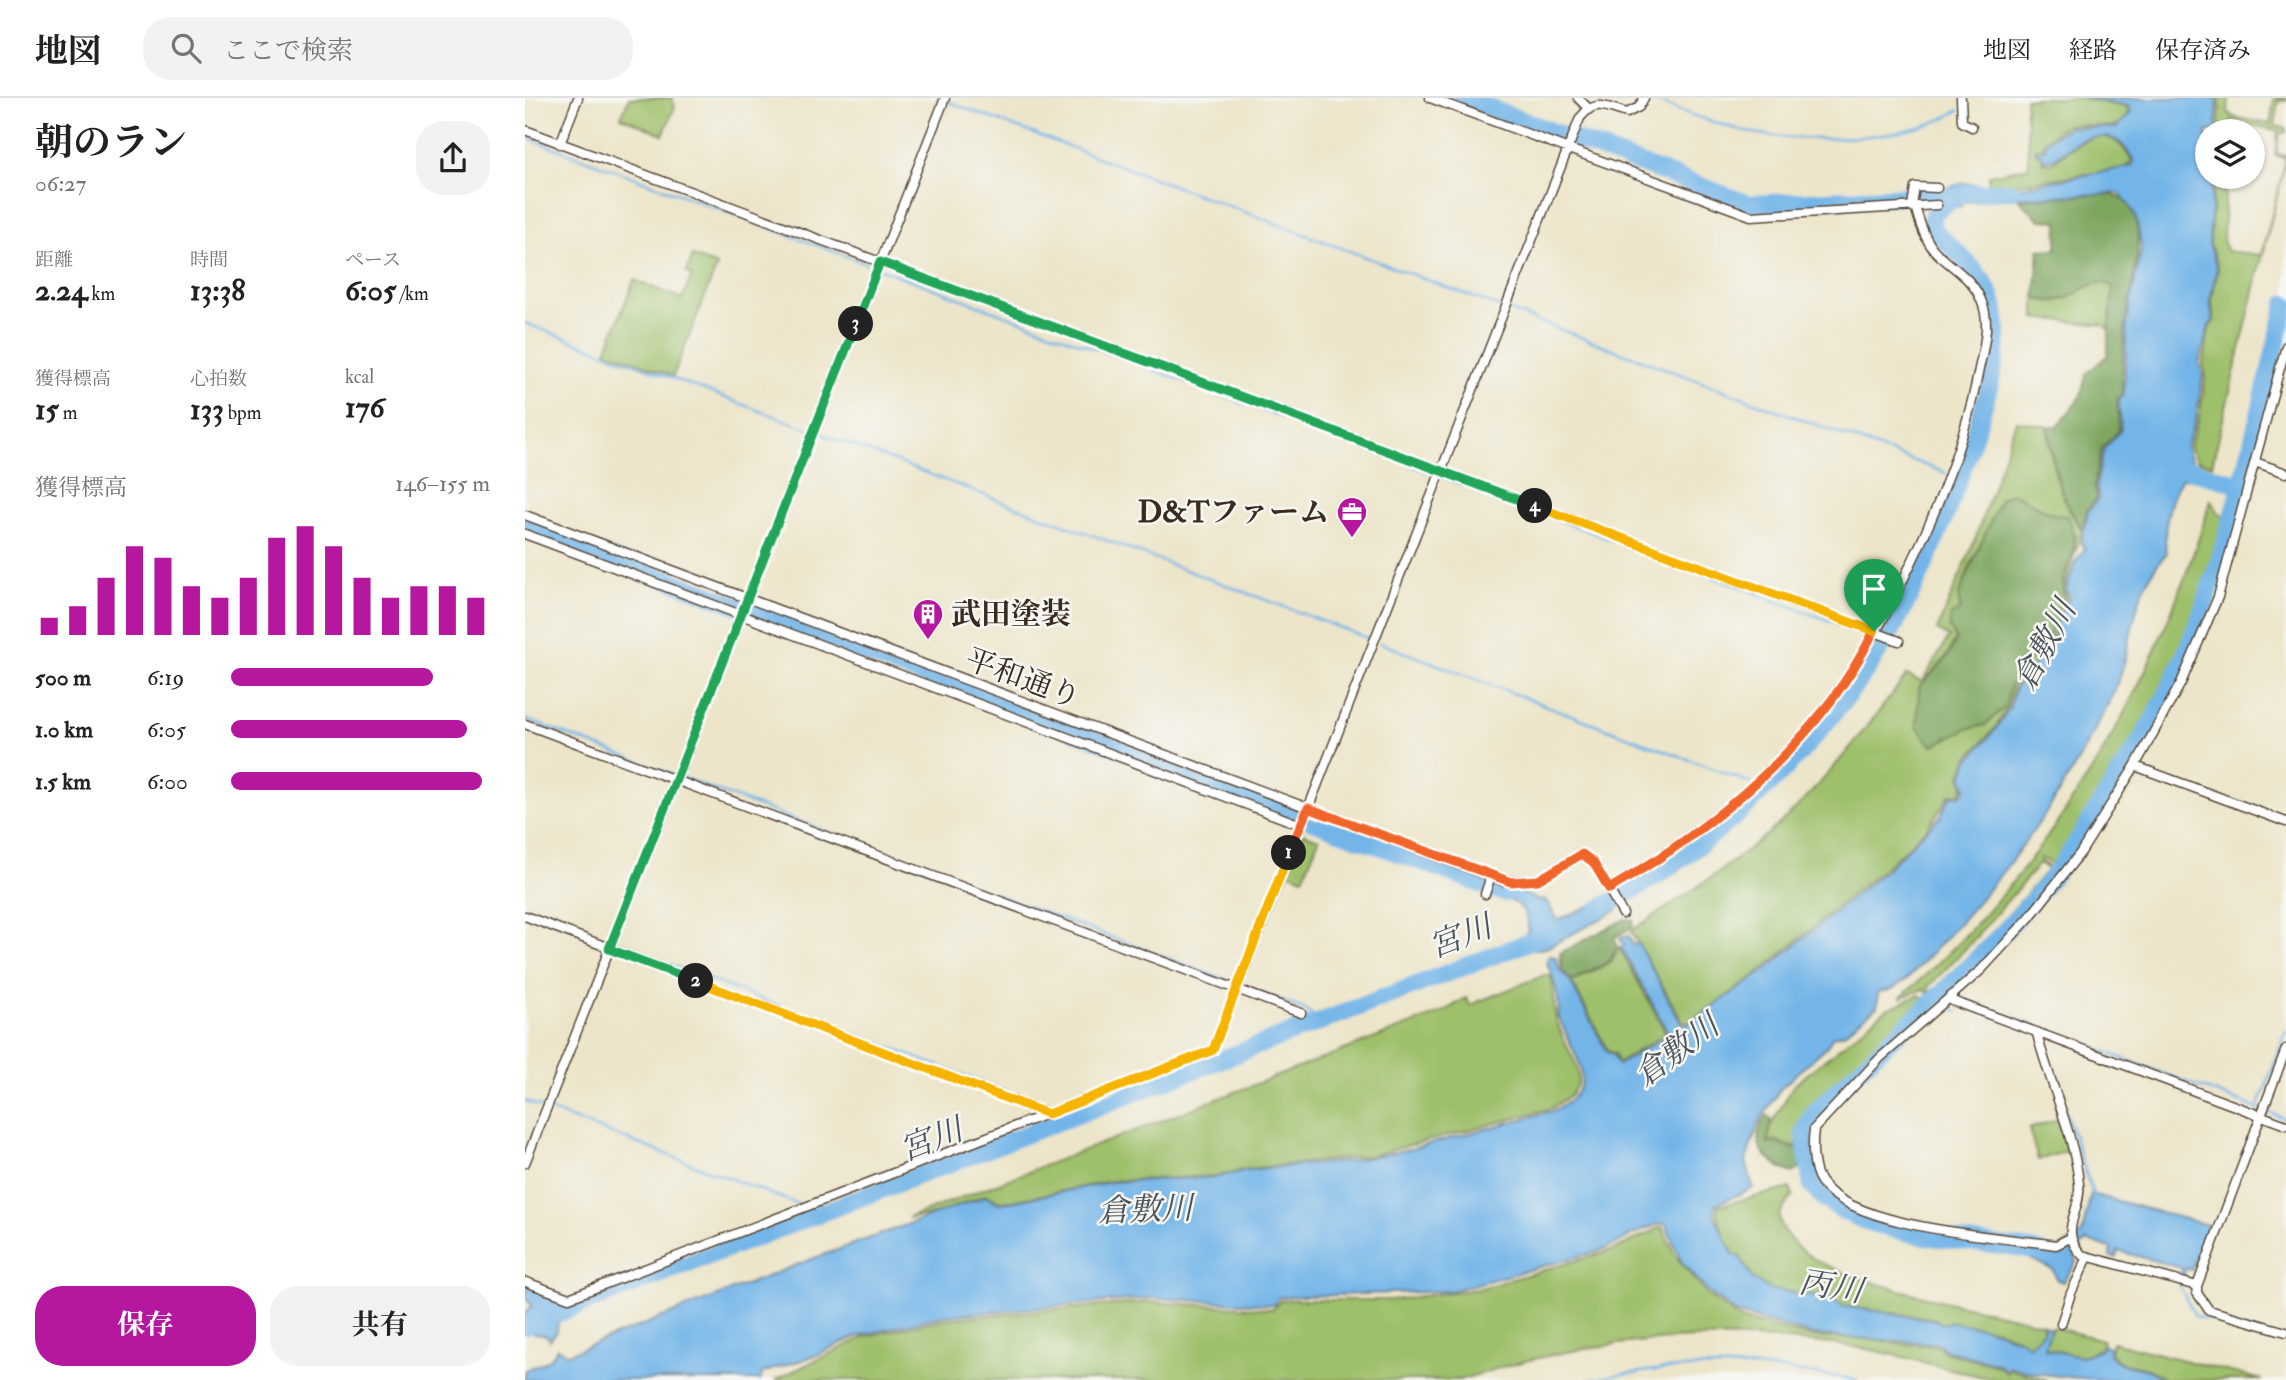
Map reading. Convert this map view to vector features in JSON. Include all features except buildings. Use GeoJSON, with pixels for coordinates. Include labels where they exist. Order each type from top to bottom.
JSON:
{"type":"FeatureCollection","features":[{"type":"Feature","properties":{"kind":"street"},"geometry":{"type":"LineString","coordinates":[[560,144],[578,98]]}},
{"type":"Feature","properties":{"kind":"street"},"geometry":{"type":"LineString","coordinates":[[1430,98],[1751,216],[1913,204],[1937,205]]}},
{"type":"Feature","properties":{"kind":"street"},"geometry":{"type":"LineString","coordinates":[[1578,98],[1588,108]]}},
{"type":"Feature","properties":{"kind":"street"},"geometry":{"type":"LineString","coordinates":[[525,1283],[569,1298],[1213,1050],[1573,135],[1588,108],[1598,104],[1627,113],[1639,107],[1643,99]]}},
{"type":"Feature","properties":{"kind":"street"},"geometry":{"type":"LineString","coordinates":[[525,1163],[944,101]]}},
{"type":"Feature","properties":{"kind":"street"},"geometry":{"type":"LineString","coordinates":[[1961,105],[1969,127]]}},
{"type":"Feature","properties":{"kind":"street"},"geometry":{"type":"LineString","coordinates":[[525,130],[878,266],[1439,475],[1897,641]]}},
{"type":"Feature","properties":{"kind":"street"},"geometry":{"type":"LineString","coordinates":[[1622,911],[1611,891],[1662,858],[1752,783],[1825,706],[1865,652],[1935,514],[1975,390],[1986,330],[1985,312],[1969,281],[1933,248],[1913,204],[1915,187],[1937,188]]}},
{"type":"Feature","properties":{"kind":"street"},"geometry":{"type":"LineString","coordinates":[[2071,1239],[2056,1245],[1896,1222],[1870,1213],[1833,1193],[1822,1182],[1813,1142],[1814,1129],[1821,1117],[1904,1037],[1950,1000],[2050,893],[2135,766],[2163,719],[2199,645],[2218,597],[2286,346]]}},
{"type":"Feature","properties":{"kind":"street"},"geometry":{"type":"LineString","coordinates":[[2255,463],[2286,472]]}},
{"type":"Feature","properties":{"kind":"street","name":"平和通り"},"geometry":{"type":"LineString","coordinates":[[525,515],[746,601],[1490,878],[1531,882],[1582,854],[1593,862],[1611,891]]}},
{"type":"Feature","properties":{"kind":"street"},"geometry":{"type":"LineString","coordinates":[[525,534],[1302,823]]}},
{"type":"Feature","properties":{"kind":"street"},"geometry":{"type":"LineString","coordinates":[[525,724],[678,777],[1238,986],[1301,1013]]}},
{"type":"Feature","properties":{"kind":"street"},"geometry":{"type":"LineString","coordinates":[[2135,766],[2286,822]]}},
{"type":"Feature","properties":{"kind":"street"},"geometry":{"type":"LineString","coordinates":[[1485,893],[1490,878]]}},
{"type":"Feature","properties":{"kind":"street"},"geometry":{"type":"LineString","coordinates":[[525,916],[611,945],[1052,1112]]}},
{"type":"Feature","properties":{"kind":"street"},"geometry":{"type":"LineString","coordinates":[[1950,1000],[2286,1125]]}},
{"type":"Feature","properties":{"kind":"street"},"geometry":{"type":"LineString","coordinates":[[2036,1034],[2079,1182],[2071,1239],[2077,1250],[2088,1257],[2197,1286]]}},
{"type":"Feature","properties":{"kind":"street"},"geometry":{"type":"LineString","coordinates":[[2286,1049],[2197,1286],[2197,1293],[2209,1310],[2286,1332]]}},
{"type":"Feature","properties":{"kind":"street"},"geometry":{"type":"LineString","coordinates":[[2061,1324],[2071,1293],[2088,1257]]}},
{"type":"Feature","properties":{"kind":"green space"},"geometry":{"type":"Polygon","coordinates":[[[629,98],[672,98],[675,107],[663,135],[621,117],[629,98]]]}},
{"type":"Feature","properties":{"kind":"green space"},"geometry":{"type":"Polygon","coordinates":[[[2025,98],[2076,98],[2126,107],[2129,113],[2124,121],[2110,127],[2076,124],[2062,128],[2045,141],[2044,147],[2035,148],[2035,153],[2042,157],[2042,162],[2051,163],[2083,141],[2103,136],[2123,148],[2132,161],[2123,169],[1988,188],[1989,175],[2029,167],[2025,98]]]}},
{"type":"Feature","properties":{"kind":"green space"},"geometry":{"type":"Polygon","coordinates":[[[2220,98],[2229,98],[2228,112],[2233,117],[2244,119],[2219,119],[2220,98]]]}},
{"type":"Feature","properties":{"kind":"green space"},"geometry":{"type":"Polygon","coordinates":[[[2274,98],[2286,98],[2286,101],[2279,100],[2275,126],[2286,128],[2286,133],[2280,133],[2276,153],[2286,156],[2286,159],[2275,155],[2278,131],[2265,128],[2265,123],[2270,124],[2274,98]]]}},
{"type":"Feature","properties":{"kind":"green space"},"geometry":{"type":"Polygon","coordinates":[[[2286,159],[2212,465],[2197,461],[2189,447],[2199,418],[2206,374],[2203,365],[2210,325],[2214,322],[2212,300],[2218,268],[2210,244],[2213,189],[2225,189],[2223,238],[2226,251],[2262,255],[2286,159]]]}},
{"type":"Feature","properties":{"kind":"green space"},"geometry":{"type":"Polygon","coordinates":[[[2106,194],[2122,199],[2132,210],[2137,226],[2138,244],[2127,317],[2122,394],[2117,399],[2119,430],[2102,448],[2094,486],[2097,498],[2087,510],[2083,529],[2063,494],[2052,454],[2049,427],[2057,427],[2080,398],[2087,373],[2107,356],[2113,286],[2095,284],[2061,299],[2035,298],[2039,250],[2057,249],[2058,221],[2040,220],[2019,199],[2106,194]]]}},
{"type":"Feature","properties":{"kind":"green space"},"geometry":{"type":"Polygon","coordinates":[[[693,256],[717,266],[673,376],[606,351],[634,280],[682,299],[692,275],[686,272],[693,256]]]}},
{"type":"Feature","properties":{"kind":"green space"},"geometry":{"type":"Polygon","coordinates":[[[2103,281],[2113,286],[2110,331],[2104,325],[2035,318],[2035,299],[2065,299],[2103,281]]]}},
{"type":"Feature","properties":{"kind":"green space"},"geometry":{"type":"Polygon","coordinates":[[[2016,421],[2047,426],[2057,481],[2067,506],[2082,530],[2064,589],[2067,598],[2056,619],[2054,633],[2028,673],[2014,687],[2008,706],[1995,728],[1967,759],[1961,775],[1964,787],[1959,794],[1950,794],[1929,825],[1903,852],[1788,949],[1709,1009],[1688,1022],[1682,1021],[1631,931],[1688,894],[1761,840],[1830,772],[1907,675],[1922,682],[1949,637],[1937,630],[1975,540],[2016,421]],[[2012,493],[1982,541],[1960,593],[1958,631],[1940,664],[1919,687],[1932,746],[1966,729],[1985,725],[2005,707],[2011,685],[2050,634],[2054,615],[2064,598],[2065,575],[2076,535],[2055,515],[2012,493]]]}},
{"type":"Feature","properties":{"kind":"green space"},"geometry":{"type":"Polygon","coordinates":[[[2012,493],[2055,515],[2068,516],[2074,542],[2064,578],[2064,598],[2054,615],[2050,634],[2011,685],[2005,707],[1985,725],[1966,729],[1932,746],[1917,726],[1919,687],[1947,658],[1957,640],[1949,628],[1951,615],[1961,610],[1958,597],[2000,499],[2012,493]]]}},
{"type":"Feature","properties":{"kind":"green space"},"geometry":{"type":"Polygon","coordinates":[[[2211,500],[2219,514],[2225,516],[2195,610],[2134,741],[2083,824],[2054,865],[2042,858],[2040,860],[2050,868],[1994,935],[1931,996],[1923,989],[1900,998],[1955,946],[2005,891],[2051,833],[2091,772],[2127,707],[2159,641],[2187,572],[2211,500]],[[2040,863],[1968,946],[1928,987],[1930,993],[1935,992],[1979,947],[2048,869],[2040,863]]]}},
{"type":"Feature","properties":{"kind":"green space"},"geometry":{"type":"Polygon","coordinates":[[[1301,832],[1319,839],[1303,878],[1285,871],[1301,832]]]}},
{"type":"Feature","properties":{"kind":"green space"},"geometry":{"type":"Polygon","coordinates":[[[1625,919],[1633,920],[1633,926],[1614,938],[1617,945],[1610,961],[1572,980],[1562,970],[1560,953],[1625,919]]]}},
{"type":"Feature","properties":{"kind":"green space"},"geometry":{"type":"Polygon","coordinates":[[[1619,947],[1666,1033],[1618,1063],[1615,1054],[1608,1051],[1572,982],[1611,962],[1619,947]]]}},
{"type":"Feature","properties":{"kind":"green space"},"geometry":{"type":"Polygon","coordinates":[[[1545,975],[1551,976],[1559,1028],[1576,1066],[1578,1077],[1576,1088],[1549,1109],[1369,1156],[1247,1169],[1218,1176],[1111,1181],[1011,1201],[1000,1202],[986,1195],[933,1215],[908,1218],[1443,1012],[1466,998],[1470,1005],[1545,975]]]}},
{"type":"Feature","properties":{"kind":"green space"},"geometry":{"type":"Polygon","coordinates":[[[1919,995],[1927,1001],[1892,1029],[1802,1120],[1801,1146],[1791,1147],[1776,1140],[1769,1143],[1770,1127],[1793,1086],[1887,1009],[1919,995]]]}},
{"type":"Feature","properties":{"kind":"green space"},"geometry":{"type":"Polygon","coordinates":[[[1767,1115],[1771,1119],[1768,1144],[1776,1142],[1790,1149],[1800,1147],[1800,1169],[1793,1173],[1775,1164],[1762,1150],[1758,1134],[1767,1115]]]}},
{"type":"Feature","properties":{"kind":"green space"},"geometry":{"type":"Polygon","coordinates":[[[2059,1119],[2067,1151],[2038,1160],[2029,1129],[2059,1119]]]}},
{"type":"Feature","properties":{"kind":"green space"},"geometry":{"type":"Polygon","coordinates":[[[1790,1188],[1793,1195],[1779,1215],[1781,1224],[1790,1240],[1813,1258],[1830,1267],[1880,1284],[2043,1324],[2043,1332],[2029,1345],[1998,1330],[1842,1306],[1830,1297],[1772,1290],[1753,1279],[1740,1256],[1734,1254],[1717,1214],[1718,1206],[1790,1188]]]}},
{"type":"Feature","properties":{"kind":"green space"},"geometry":{"type":"Polygon","coordinates":[[[1662,1227],[1675,1255],[1707,1295],[1740,1319],[1813,1337],[1883,1339],[1887,1343],[1939,1346],[1944,1352],[1998,1366],[2006,1373],[2010,1369],[2047,1380],[2000,1380],[1854,1347],[1804,1341],[1705,1338],[1655,1340],[1557,1354],[1460,1380],[775,1380],[864,1337],[943,1319],[1150,1302],[1273,1309],[1281,1300],[1392,1300],[1478,1289],[1613,1250],[1662,1227]]]}},
{"type":"Feature","properties":{"kind":"green space"},"geometry":{"type":"Polygon","coordinates":[[[2052,1327],[2103,1340],[2101,1348],[2081,1357],[2045,1348],[2052,1327]]]}},
{"type":"Feature","properties":{"kind":"green space"},"geometry":{"type":"Polygon","coordinates":[[[2112,1342],[2262,1380],[2167,1380],[2148,1369],[2121,1363],[2110,1353],[2112,1342]]]}},
{"type":"Feature","properties":{"kind":"water","name":"倉敷川"},"geometry":{"type":"Polygon","coordinates":[[[2082,98],[2218,98],[2217,119],[2195,119],[2195,189],[2212,189],[2209,244],[2217,268],[2210,300],[2213,322],[2209,325],[2199,364],[2203,374],[2196,419],[2186,447],[2192,464],[2207,469],[2208,476],[2181,479],[2177,487],[2166,525],[2167,553],[2149,578],[2143,592],[2116,686],[2087,744],[2048,810],[1982,897],[1906,980],[1890,990],[1878,992],[1877,1007],[1844,1033],[1832,1037],[1827,1046],[1781,1088],[1758,1124],[1746,1161],[1753,1188],[1715,1205],[1714,1215],[1733,1254],[1740,1257],[1753,1279],[1771,1290],[1830,1297],[1842,1306],[1936,1320],[1941,1324],[1952,1322],[1986,1328],[2022,1340],[2029,1346],[2043,1332],[2044,1325],[2050,1328],[2045,1349],[2081,1357],[2101,1349],[2102,1345],[2109,1347],[2109,1355],[2120,1364],[2148,1370],[2164,1380],[2065,1377],[2009,1367],[2006,1371],[1998,1364],[1945,1350],[1940,1344],[1813,1335],[1736,1313],[1708,1292],[1681,1261],[1665,1223],[1599,1251],[1450,1291],[1279,1297],[1274,1305],[1152,1298],[942,1316],[855,1337],[817,1355],[762,1373],[761,1380],[525,1380],[525,1370],[548,1360],[557,1348],[568,1354],[812,1259],[986,1196],[999,1203],[1011,1202],[1111,1182],[1218,1177],[1247,1170],[1351,1161],[1407,1150],[1552,1111],[1578,1092],[1582,1081],[1577,1058],[1559,1017],[1556,990],[1546,961],[1550,956],[1556,957],[1560,971],[1569,979],[1607,1052],[1613,1055],[1618,1065],[1669,1034],[1621,947],[1624,945],[1620,939],[1628,935],[1634,945],[1638,943],[1681,1023],[1686,1025],[1762,973],[1889,867],[1940,817],[1951,796],[1960,796],[1966,788],[1962,776],[1969,760],[1996,729],[2010,707],[2015,688],[2046,650],[2056,633],[2057,619],[2070,598],[2066,589],[2076,561],[2085,549],[2081,543],[2088,512],[2099,498],[2096,486],[2104,449],[2121,430],[2119,400],[2124,395],[2127,322],[2141,249],[2138,225],[2130,206],[2119,193],[1988,199],[1988,190],[2022,187],[2132,166],[2134,161],[2124,146],[2106,137],[2081,141],[2050,160],[2043,160],[2043,155],[2036,152],[2045,149],[2046,141],[2069,127],[2116,128],[2131,113],[2128,106],[2082,98]]]}},
{"type":"Feature","properties":{"kind":"water"},"geometry":{"type":"Polygon","coordinates":[[[1964,183],[1975,184],[1979,189],[1979,201],[1962,202],[1961,206],[1948,208],[1939,201],[1939,190],[1964,183]]]}},
{"type":"Feature","properties":{"kind":"water"},"geometry":{"type":"Polygon","coordinates":[[[1493,881],[1541,901],[1545,899],[1558,920],[1609,897],[1617,910],[1546,948],[1528,950],[1523,937],[1528,931],[1526,915],[1512,901],[1490,893],[1493,881]]]}},
{"type":"Feature","properties":{"kind":"water"},"geometry":{"type":"Polygon","coordinates":[[[2091,1194],[2208,1225],[2192,1270],[2186,1268],[2184,1276],[2180,1275],[2182,1268],[2118,1251],[2116,1258],[2110,1256],[2111,1248],[2087,1241],[2073,1253],[2077,1261],[2063,1282],[2057,1280],[2053,1270],[2017,1252],[2018,1243],[2059,1249],[2082,1234],[2091,1194]]]}},
{"type":"Feature","properties":{"kind":"water"},"geometry":{"type":"Polygon","coordinates":[[[528,1286],[568,1302],[586,1295],[591,1308],[558,1318],[557,1331],[550,1340],[547,1336],[525,1331],[525,1313],[532,1306],[525,1296],[528,1286]]]}},
{"type":"Feature","properties":{"kind":"waterway"},"geometry":{"type":"LineString","coordinates":[[938,98],[1946,473]]}},
{"type":"Feature","properties":{"kind":"waterway"},"geometry":{"type":"LineString","coordinates":[[1462,98],[1749,204],[1957,196]]}},
{"type":"Feature","properties":{"kind":"waterway"},"geometry":{"type":"LineString","coordinates":[[1647,98],[1736,129],[1798,138],[1887,134],[1939,120],[1959,110]]}},
{"type":"Feature","properties":{"kind":"waterway"},"geometry":{"type":"LineString","coordinates":[[525,137],[1868,635]]}},
{"type":"Feature","properties":{"kind":"waterway"},"geometry":{"type":"LineString","coordinates":[[1597,910],[1639,887],[1679,860],[1718,831],[1755,798],[1822,728],[1852,690],[1893,628],[1931,552],[1952,499],[1982,412],[1996,354],[1996,316],[1988,288],[1934,230],[1931,222],[1934,211],[1963,193],[2011,191]]}},
{"type":"Feature","properties":{"kind":"waterway"},"geometry":{"type":"LineString","coordinates":[[2041,1252],[1919,1235],[1857,1218],[1832,1204],[1812,1186],[1804,1132],[1813,1114],[1969,967],[2028,905],[2068,855],[2145,734],[2181,664],[2214,576],[2241,486],[2286,304]]}},
{"type":"Feature","properties":{"kind":"waterway"},"geometry":{"type":"LineString","coordinates":[[525,323],[1370,639]]}},
{"type":"Feature","properties":{"kind":"waterway"},"geometry":{"type":"LineString","coordinates":[[2186,469],[2240,484]]}},
{"type":"Feature","properties":{"kind":"waterway"},"geometry":{"type":"LineString","coordinates":[[525,526],[1505,893]]}},
{"type":"Feature","properties":{"kind":"waterway"},"geometry":{"type":"LineString","coordinates":[[1874,638],[1884,642]]}},
{"type":"Feature","properties":{"kind":"waterway"},"geometry":{"type":"LineString","coordinates":[[1380,643],[1751,783]]}},
{"type":"Feature","properties":{"kind":"waterway"},"geometry":{"type":"LineString","coordinates":[[525,719],[674,775]]}},
{"type":"Feature","properties":{"kind":"waterway"},"geometry":{"type":"LineString","coordinates":[[680,777],[1304,1009],[1320,1022]]}},
{"type":"Feature","properties":{"kind":"waterway"},"geometry":{"type":"LineString","coordinates":[[525,910],[1045,1106],[1057,1114],[1060,1121]]}},
{"type":"Feature","properties":{"kind":"waterway","name":"宮川"},"geometry":{"type":"LineString","coordinates":[[525,1326],[1547,935]]}},
{"type":"Feature","properties":{"kind":"waterway"},"geometry":{"type":"LineString","coordinates":[[1960,998],[2259,1109]]}},
{"type":"Feature","properties":{"kind":"waterway"},"geometry":{"type":"LineString","coordinates":[[1948,1007],[1957,1011]]}},
{"type":"Feature","properties":{"kind":"waterway"},"geometry":{"type":"LineString","coordinates":[[2258,1108],[2286,1032]]}},
{"type":"Feature","properties":{"kind":"waterway"},"geometry":{"type":"LineString","coordinates":[[2044,1045],[2094,1198]]}},
{"type":"Feature","properties":{"kind":"waterway"},"geometry":{"type":"LineString","coordinates":[[525,1101],[803,1206]]}},
{"type":"Feature","properties":{"kind":"waterway"},"geometry":{"type":"LineString","coordinates":[[2267,1112],[2286,1119]]}},
{"type":"Feature","properties":{"kind":"waterway","name":"宮川"},"geometry":{"type":"LineString","coordinates":[[809,1209],[819,1213]]}},
{"type":"Feature","properties":{"kind":"waterway"},"geometry":{"type":"LineString","coordinates":[[2179,1285],[2195,1316],[2286,1340]]}},
{"type":"Feature","properties":{"kind":"waterway"},"geometry":{"type":"LineString","coordinates":[[1589,1380],[1656,1370],[1723,1367],[1791,1371],[1857,1380]]}},
{"type":"Feature","properties":{"kind":"place","name":"D&Tファーム"},"geometry":{"type":"Point","coordinates":[1352,539]}},
{"type":"Feature","properties":{"kind":"place","name":"武田塗装"},"geometry":{"type":"Point","coordinates":[928,641]}},
{"type":"Feature","properties":{"kind":"route"},"geometry":{"type":"LineString","coordinates":[[880,262],[1853,626],[1874,631],[1865,652],[1825,706],[1773,764],[1695,834],[1662,858],[1609,889],[1593,862],[1582,854],[1538,880],[1503,881],[1308,808],[1213,1050],[1048,1114],[609,949],[673,793],[880,262]]}},
{"type":"Feature","properties":{"kind":"water label","name":"丙川"},"geometry":{"type":"Point","coordinates":[1831,1286]}}]}
